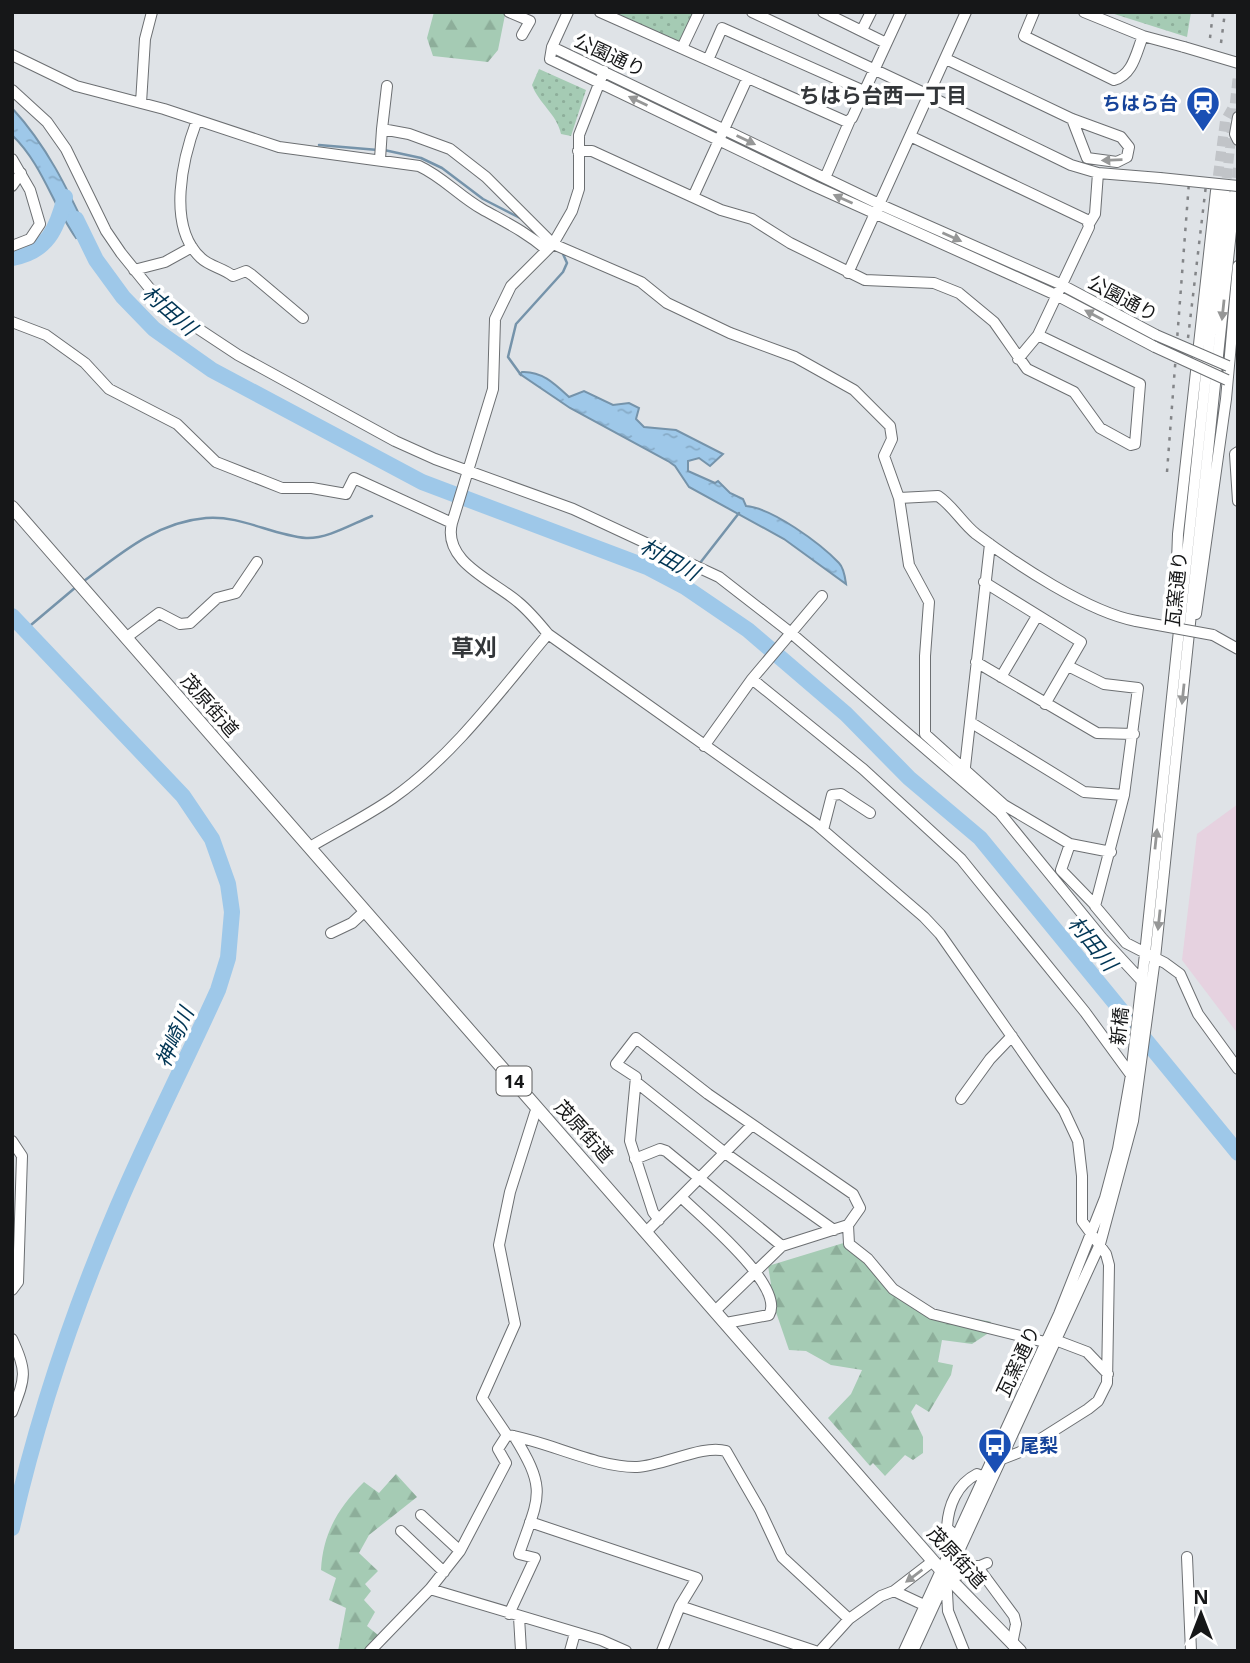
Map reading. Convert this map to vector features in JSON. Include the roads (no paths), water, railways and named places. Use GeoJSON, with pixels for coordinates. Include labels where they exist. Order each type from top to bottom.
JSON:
{"type":"FeatureCollection","features":[{"type":"Feature","properties":{"kind":"main road","name":"茂原街道"},"geometry":{"type":"LineString","coordinates":[[12,507],[940,1568],[1016,1647]]}},
{"type":"Feature","properties":{"kind":"street"},"geometry":{"type":"LineString","coordinates":[[141,103],[145,39],[152,12]]}},
{"type":"Feature","properties":{"kind":"street"},"geometry":{"type":"LineString","coordinates":[[509,12],[530,21],[522,35]]}},
{"type":"Feature","properties":{"kind":"street"},"geometry":{"type":"LineString","coordinates":[[552,47],[568,12]]}},
{"type":"Feature","properties":{"kind":"street"},"geometry":{"type":"LineString","coordinates":[[600,12],[843,121],[850,120]]}},
{"type":"Feature","properties":{"kind":"street"},"geometry":{"type":"LineString","coordinates":[[682,48],[699,12]]}},
{"type":"Feature","properties":{"kind":"street"},"geometry":{"type":"LineString","coordinates":[[752,12],[922,92]]}},
{"type":"Feature","properties":{"kind":"street"},"geometry":{"type":"LineString","coordinates":[[823,12],[886,43]]}},
{"type":"Feature","properties":{"kind":"street"},"geometry":{"type":"LineString","coordinates":[[862,30],[871,12]]}},
{"type":"Feature","properties":{"kind":"street"},"geometry":{"type":"LineString","coordinates":[[825,178],[901,12]]}},
{"type":"Feature","properties":{"kind":"street"},"geometry":{"type":"LineString","coordinates":[[849,273],[967,12]]}},
{"type":"Feature","properties":{"kind":"street"},"geometry":{"type":"LineString","coordinates":[[1034,12],[1024,36],[1114,80],[1123,77],[1130,69],[1143,36]]}},
{"type":"Feature","properties":{"kind":"street"},"geometry":{"type":"LineString","coordinates":[[1084,12],[1143,36],[1238,63]]}},
{"type":"Feature","properties":{"kind":"street"},"geometry":{"type":"LineString","coordinates":[[708,60],[722,28],[864,91]]}},
{"type":"Feature","properties":{"kind":"street","name":"公園通り"},"geometry":{"type":"LineString","coordinates":[[877,209],[825,178],[552,47],[551,59],[718,140],[1233,369]]}},
{"type":"Feature","properties":{"kind":"street"},"geometry":{"type":"LineString","coordinates":[[12,55],[76,86],[308,153],[380,159],[419,166],[439,176],[467,199],[550,247],[641,282],[667,303],[730,333],[795,357],[854,390],[890,426],[892,439],[884,456],[899,498],[909,565],[929,603],[925,656],[925,734],[965,767],[1004,806],[1070,845],[1111,852]]}},
{"type":"Feature","properties":{"kind":"street"},"geometry":{"type":"LineString","coordinates":[[946,59],[1072,119],[1127,141],[1127,157],[1117,162],[1087,158],[1072,119]]}},
{"type":"Feature","properties":{"kind":"street"},"geometry":{"type":"LineString","coordinates":[[604,71],[582,125],[578,151],[579,189],[572,211],[550,247],[516,279],[499,306],[492,334],[495,379],[452,523],[450,539],[455,551],[467,564],[519,602],[548,634],[823,830],[940,934],[1072,1125],[1081,1154],[1082,1222],[1096,1240],[1108,1265],[1108,1374],[1105,1391],[1098,1401],[1020,1452],[1002,1459]]}},
{"type":"Feature","properties":{"kind":"street"},"geometry":{"type":"LineString","coordinates":[[693,197],[747,79]]}},
{"type":"Feature","properties":{"kind":"street"},"geometry":{"type":"LineString","coordinates":[[380,159],[387,86]]}},
{"type":"Feature","properties":{"kind":"street"},"geometry":{"type":"LineString","coordinates":[[12,90],[47,122],[66,149],[106,231],[134,270],[156,295],[182,318],[238,355],[395,441],[573,509],[719,576],[791,633],[1000,813],[1101,938],[1141,980]]}},
{"type":"Feature","properties":{"kind":"street"},"geometry":{"type":"LineString","coordinates":[[936,99],[1071,165],[1098,173],[1160,178],[1228,191],[1198,354],[1178,534],[1175,608],[1184,625],[1198,610],[1233,382],[1238,266]]}},
{"type":"Feature","properties":{"kind":"street"},"geometry":{"type":"LineString","coordinates":[[1238,117],[1235,134],[1238,140]]}},
{"type":"Feature","properties":{"kind":"street"},"geometry":{"type":"LineString","coordinates":[[197,120],[184,154],[180,208],[192,247],[202,260],[218,264],[233,276],[246,271],[303,318]]}},
{"type":"Feature","properties":{"kind":"street"},"geometry":{"type":"LineString","coordinates":[[382,129],[409,134],[450,149],[485,177],[550,247]]}},
{"type":"Feature","properties":{"kind":"street"},"geometry":{"type":"LineString","coordinates":[[911,136],[1084,217],[1089,224]]}},
{"type":"Feature","properties":{"kind":"street"},"geometry":{"type":"LineString","coordinates":[[578,151],[592,151],[721,210],[752,219],[790,243],[865,280],[934,282],[959,293],[994,322],[1027,369],[1074,392],[1100,428],[1131,445],[1135,444],[1140,384],[1038,334]]}},
{"type":"Feature","properties":{"kind":"street"},"geometry":{"type":"LineString","coordinates":[[12,159],[35,204],[40,223],[30,239],[12,246]]}},
{"type":"Feature","properties":{"kind":"street"},"geometry":{"type":"LineString","coordinates":[[12,186],[21,173]]}},
{"type":"Feature","properties":{"kind":"street"},"geometry":{"type":"LineString","coordinates":[[1018,359],[1038,334],[1095,214],[1098,173]]}},
{"type":"Feature","properties":{"kind":"street","name":"瓦窯通り"},"geometry":{"type":"LineString","coordinates":[[1150,989],[1150,956],[1228,191]]}},
{"type":"Feature","properties":{"kind":"street"},"geometry":{"type":"LineString","coordinates":[[134,270],[165,262],[192,247]]}},
{"type":"Feature","properties":{"kind":"street","name":"公園通り"},"geometry":{"type":"LineString","coordinates":[[1058,290],[1154,347],[1233,382]]}},
{"type":"Feature","properties":{"kind":"street"},"geometry":{"type":"LineString","coordinates":[[12,322],[46,335],[85,363],[106,387],[177,424],[211,459],[234,471],[282,488],[312,488],[346,494],[354,478],[452,523]]}},
{"type":"Feature","properties":{"kind":"street"},"geometry":{"type":"LineString","coordinates":[[1238,452],[1235,454],[1238,501]]}},
{"type":"Feature","properties":{"kind":"street"},"geometry":{"type":"LineString","coordinates":[[899,498],[938,496],[974,533],[1110,616],[1213,635],[1238,649]]}},
{"type":"Feature","properties":{"kind":"street"},"geometry":{"type":"LineString","coordinates":[[965,767],[990,544]]}},
{"type":"Feature","properties":{"kind":"street"},"geometry":{"type":"LineString","coordinates":[[127,636],[159,613],[180,624],[190,623],[217,598],[236,593],[257,562]]}},
{"type":"Feature","properties":{"kind":"street"},"geometry":{"type":"LineString","coordinates":[[984,582],[1081,642],[1045,704]]}},
{"type":"Feature","properties":{"kind":"street"},"geometry":{"type":"LineString","coordinates":[[704,746],[752,678],[822,596]]}},
{"type":"Feature","properties":{"kind":"street"},"geometry":{"type":"LineString","coordinates":[[1001,677],[1037,616]]}},
{"type":"Feature","properties":{"kind":"street"},"geometry":{"type":"LineString","coordinates":[[310,847],[394,797],[436,760],[477,718],[548,634]]}},
{"type":"Feature","properties":{"kind":"street"},"geometry":{"type":"LineString","coordinates":[[976,662],[1097,733],[1135,734]]}},
{"type":"Feature","properties":{"kind":"street"},"geometry":{"type":"LineString","coordinates":[[1068,666],[1104,684],[1138,688],[1135,734],[1124,795],[1095,905]]}},
{"type":"Feature","properties":{"kind":"street"},"geometry":{"type":"LineString","coordinates":[[752,678],[863,769],[961,859],[1136,1077]]}},
{"type":"Feature","properties":{"kind":"street"},"geometry":{"type":"LineString","coordinates":[[970,722],[1084,792],[1124,795]]}},
{"type":"Feature","properties":{"kind":"street"},"geometry":{"type":"LineString","coordinates":[[823,830],[832,795],[841,794],[870,813]]}},
{"type":"Feature","properties":{"kind":"street"},"geometry":{"type":"LineString","coordinates":[[1070,845],[1061,870],[1095,905],[1114,932],[1180,974],[1198,1014],[1238,1069]]}},
{"type":"Feature","properties":{"kind":"street"},"geometry":{"type":"LineString","coordinates":[[331,933],[352,923],[365,911]]}},
{"type":"Feature","properties":{"kind":"street","name":"瓦窯通り"},"geometry":{"type":"LineString","coordinates":[[1141,980],[1150,956]]}},
{"type":"Feature","properties":{"kind":"street","name":"新橋"},"geometry":{"type":"LineString","coordinates":[[1136,1077],[1141,980]]}},
{"type":"Feature","properties":{"kind":"street","name":"新橋"},"geometry":{"type":"LineString","coordinates":[[1136,1077],[1150,989]]}},
{"type":"Feature","properties":{"kind":"street"},"geometry":{"type":"LineString","coordinates":[[961,1099],[990,1059],[1012,1036]]}},
{"type":"Feature","properties":{"kind":"street"},"geometry":{"type":"LineString","coordinates":[[659,1220],[635,1159],[631,1141],[636,1077],[616,1064],[636,1038],[752,1125],[853,1194],[860,1208],[848,1225],[782,1246],[716,1310]]}},
{"type":"Feature","properties":{"kind":"street","name":"瓦窯通り"},"geometry":{"type":"LineString","coordinates":[[913,1651],[940,1568],[1002,1459],[1058,1341],[1121,1173],[1136,1077]]}},
{"type":"Feature","properties":{"kind":"street"},"geometry":{"type":"LineString","coordinates":[[636,1082],[725,1153],[834,1230]]}},
{"type":"Feature","properties":{"kind":"street"},"geometry":{"type":"LineString","coordinates":[[521,1651],[514,1615],[536,1558],[519,1554],[539,1498],[530,1462],[482,1398],[515,1324],[499,1245],[510,1192],[535,1113],[539,1110]]}},
{"type":"Feature","properties":{"kind":"street"},"geometry":{"type":"LineString","coordinates":[[648,1231],[752,1125]]}},
{"type":"Feature","properties":{"kind":"street"},"geometry":{"type":"LineString","coordinates":[[12,1140],[22,1156],[18,1282],[12,1290]]}},
{"type":"Feature","properties":{"kind":"street"},"geometry":{"type":"LineString","coordinates":[[635,1159],[660,1149],[782,1246]]}},
{"type":"Feature","properties":{"kind":"street"},"geometry":{"type":"LineString","coordinates":[[681,1198],[756,1271],[769,1295],[772,1310],[764,1318],[726,1322]]}},
{"type":"Feature","properties":{"kind":"street"},"geometry":{"type":"LineString","coordinates":[[848,1225],[849,1244],[868,1259],[893,1289],[917,1307],[949,1321],[979,1325],[1045,1342]]}},
{"type":"Feature","properties":{"kind":"street","name":"瓦窯通り"},"geometry":{"type":"LineString","coordinates":[[904,1651],[1045,1342],[1096,1240]]}},
{"type":"Feature","properties":{"kind":"street"},"geometry":{"type":"LineString","coordinates":[[12,1339],[22,1360],[25,1376],[12,1412]]}},
{"type":"Feature","properties":{"kind":"street"},"geometry":{"type":"LineString","coordinates":[[1058,1341],[1087,1352],[1108,1374]]}},
{"type":"Feature","properties":{"kind":"street"},"geometry":{"type":"LineString","coordinates":[[370,1651],[430,1589],[460,1551],[506,1463],[498,1449],[510,1435]]}},
{"type":"Feature","properties":{"kind":"street"},"geometry":{"type":"LineString","coordinates":[[510,1435],[624,1466],[657,1465],[714,1449],[726,1451],[760,1510],[782,1557],[849,1619]]}},
{"type":"Feature","properties":{"kind":"street"},"geometry":{"type":"LineString","coordinates":[[955,1535],[947,1528],[954,1497],[970,1477],[976,1474],[984,1477]]}},
{"type":"Feature","properties":{"kind":"street"},"geometry":{"type":"LineString","coordinates":[[421,1515],[460,1551]]}},
{"type":"Feature","properties":{"kind":"street"},"geometry":{"type":"LineString","coordinates":[[530,1522],[697,1578],[680,1606],[662,1651]]}},
{"type":"Feature","properties":{"kind":"street"},"geometry":{"type":"LineString","coordinates":[[401,1531],[444,1572]]}},
{"type":"Feature","properties":{"kind":"street"},"geometry":{"type":"LineString","coordinates":[[1187,1557],[1191,1651]]}},
{"type":"Feature","properties":{"kind":"street"},"geometry":{"type":"LineString","coordinates":[[680,1606],[818,1651],[849,1619],[881,1596],[940,1568],[960,1575],[982,1564],[1014,1616],[1016,1647]]}},
{"type":"Feature","properties":{"kind":"street"},"geometry":{"type":"LineString","coordinates":[[940,1568],[948,1611],[964,1651]]}},
{"type":"Feature","properties":{"kind":"street"},"geometry":{"type":"LineString","coordinates":[[430,1589],[626,1651]]}},
{"type":"Feature","properties":{"kind":"street"},"geometry":{"type":"LineString","coordinates":[[894,1591],[924,1605]]}},
{"type":"Feature","properties":{"kind":"street"},"geometry":{"type":"LineString","coordinates":[[570,1651],[575,1633]]}},
{"type":"Feature","properties":{"kind":"water"},"geometry":{"type":"Polygon","coordinates":[[[12,108],[46,152],[89,235],[76,238],[32,159],[12,135],[12,108]]]}},
{"type":"Feature","properties":{"kind":"water"},"geometry":{"type":"Polygon","coordinates":[[[522,372],[542,376],[569,397],[584,391],[613,405],[629,403],[639,408],[636,419],[644,427],[676,430],[723,454],[710,466],[699,458],[688,461],[688,471],[715,483],[718,481],[730,493],[743,499],[746,506],[769,513],[808,537],[841,565],[846,584],[784,539],[689,487],[675,466],[668,461],[570,408],[520,374],[522,372]]]}},
{"type":"Feature","properties":{"kind":"waterway"},"geometry":{"type":"LineString","coordinates":[[319,145],[378,150]]}},
{"type":"Feature","properties":{"kind":"waterway"},"geometry":{"type":"LineString","coordinates":[[384,150],[421,158],[442,168],[483,199],[520,218]]}},
{"type":"Feature","properties":{"kind":"waterway","name":"神崎川"},"geometry":{"type":"LineString","coordinates":[[12,258],[34,250],[49,237],[65,197]]}},
{"type":"Feature","properties":{"kind":"waterway","name":"村田川"},"geometry":{"type":"LineString","coordinates":[[76,219],[96,260],[123,297],[154,329],[212,370],[422,482],[647,567],[685,587],[748,630],[846,714],[909,778],[980,838],[1238,1153]]}},
{"type":"Feature","properties":{"kind":"waterway"},"geometry":{"type":"LineString","coordinates":[[521,375],[508,357],[516,324],[563,272],[567,263],[563,254]]}},
{"type":"Feature","properties":{"kind":"waterway"},"geometry":{"type":"LineString","coordinates":[[700,563],[739,513]]}},
{"type":"Feature","properties":{"kind":"waterway"},"geometry":{"type":"LineString","coordinates":[[84,581],[140,540],[188,521],[206,518],[231,519],[293,536],[314,538],[331,534],[372,516]]}},
{"type":"Feature","properties":{"kind":"waterway"},"geometry":{"type":"LineString","coordinates":[[685,587],[696,569]]}},
{"type":"Feature","properties":{"kind":"waterway"},"geometry":{"type":"LineString","coordinates":[[25,630],[76,587]]}},
{"type":"Feature","properties":{"kind":"waterway","name":"神崎川"},"geometry":{"type":"LineString","coordinates":[[12,616],[183,796],[212,839],[228,884],[232,912],[228,958],[218,990],[129,1181],[85,1287],[44,1406],[12,1528]]}},
{"type":"Feature","properties":{"kind":"tunnel"},"geometry":{"type":"LineString","coordinates":[[1225,193],[1238,75]]}},
{"type":"Feature","properties":{"kind":"tunnel"},"geometry":{"type":"LineString","coordinates":[[1216,191],[1225,121],[1232,109]]}},
{"type":"Feature","properties":{"kind":"tunnel"},"geometry":{"type":"LineString","coordinates":[[1235,193],[1238,168]]}},
{"type":"Feature","properties":{"kind":"railway"},"geometry":{"type":"LineString","coordinates":[[1210,38],[1213,12]]}},
{"type":"Feature","properties":{"kind":"railway"},"geometry":{"type":"LineString","coordinates":[[1221,43],[1225,12]]}},
{"type":"Feature","properties":{"kind":"railway"},"geometry":{"type":"LineString","coordinates":[[1167,472],[1189,182]]}},
{"type":"Feature","properties":{"kind":"railway"},"geometry":{"type":"LineString","coordinates":[[1188,338],[1206,185]]}},
{"type":"Feature","properties":{"kind":"place","name":"ちはら台"},"geometry":{"type":"Point","coordinates":[1203,133]}},
{"type":"Feature","properties":{"kind":"place","name":"尾梨"},"geometry":{"type":"Point","coordinates":[995,1475]}},
{"type":"Feature","properties":{"kind":"district","name":"ちはら台西一丁目"},"geometry":{"type":"Point","coordinates":[883,95]}},
{"type":"Feature","properties":{"kind":"district","name":"草刈"},"geometry":{"type":"Point","coordinates":[474,647]}}]}
